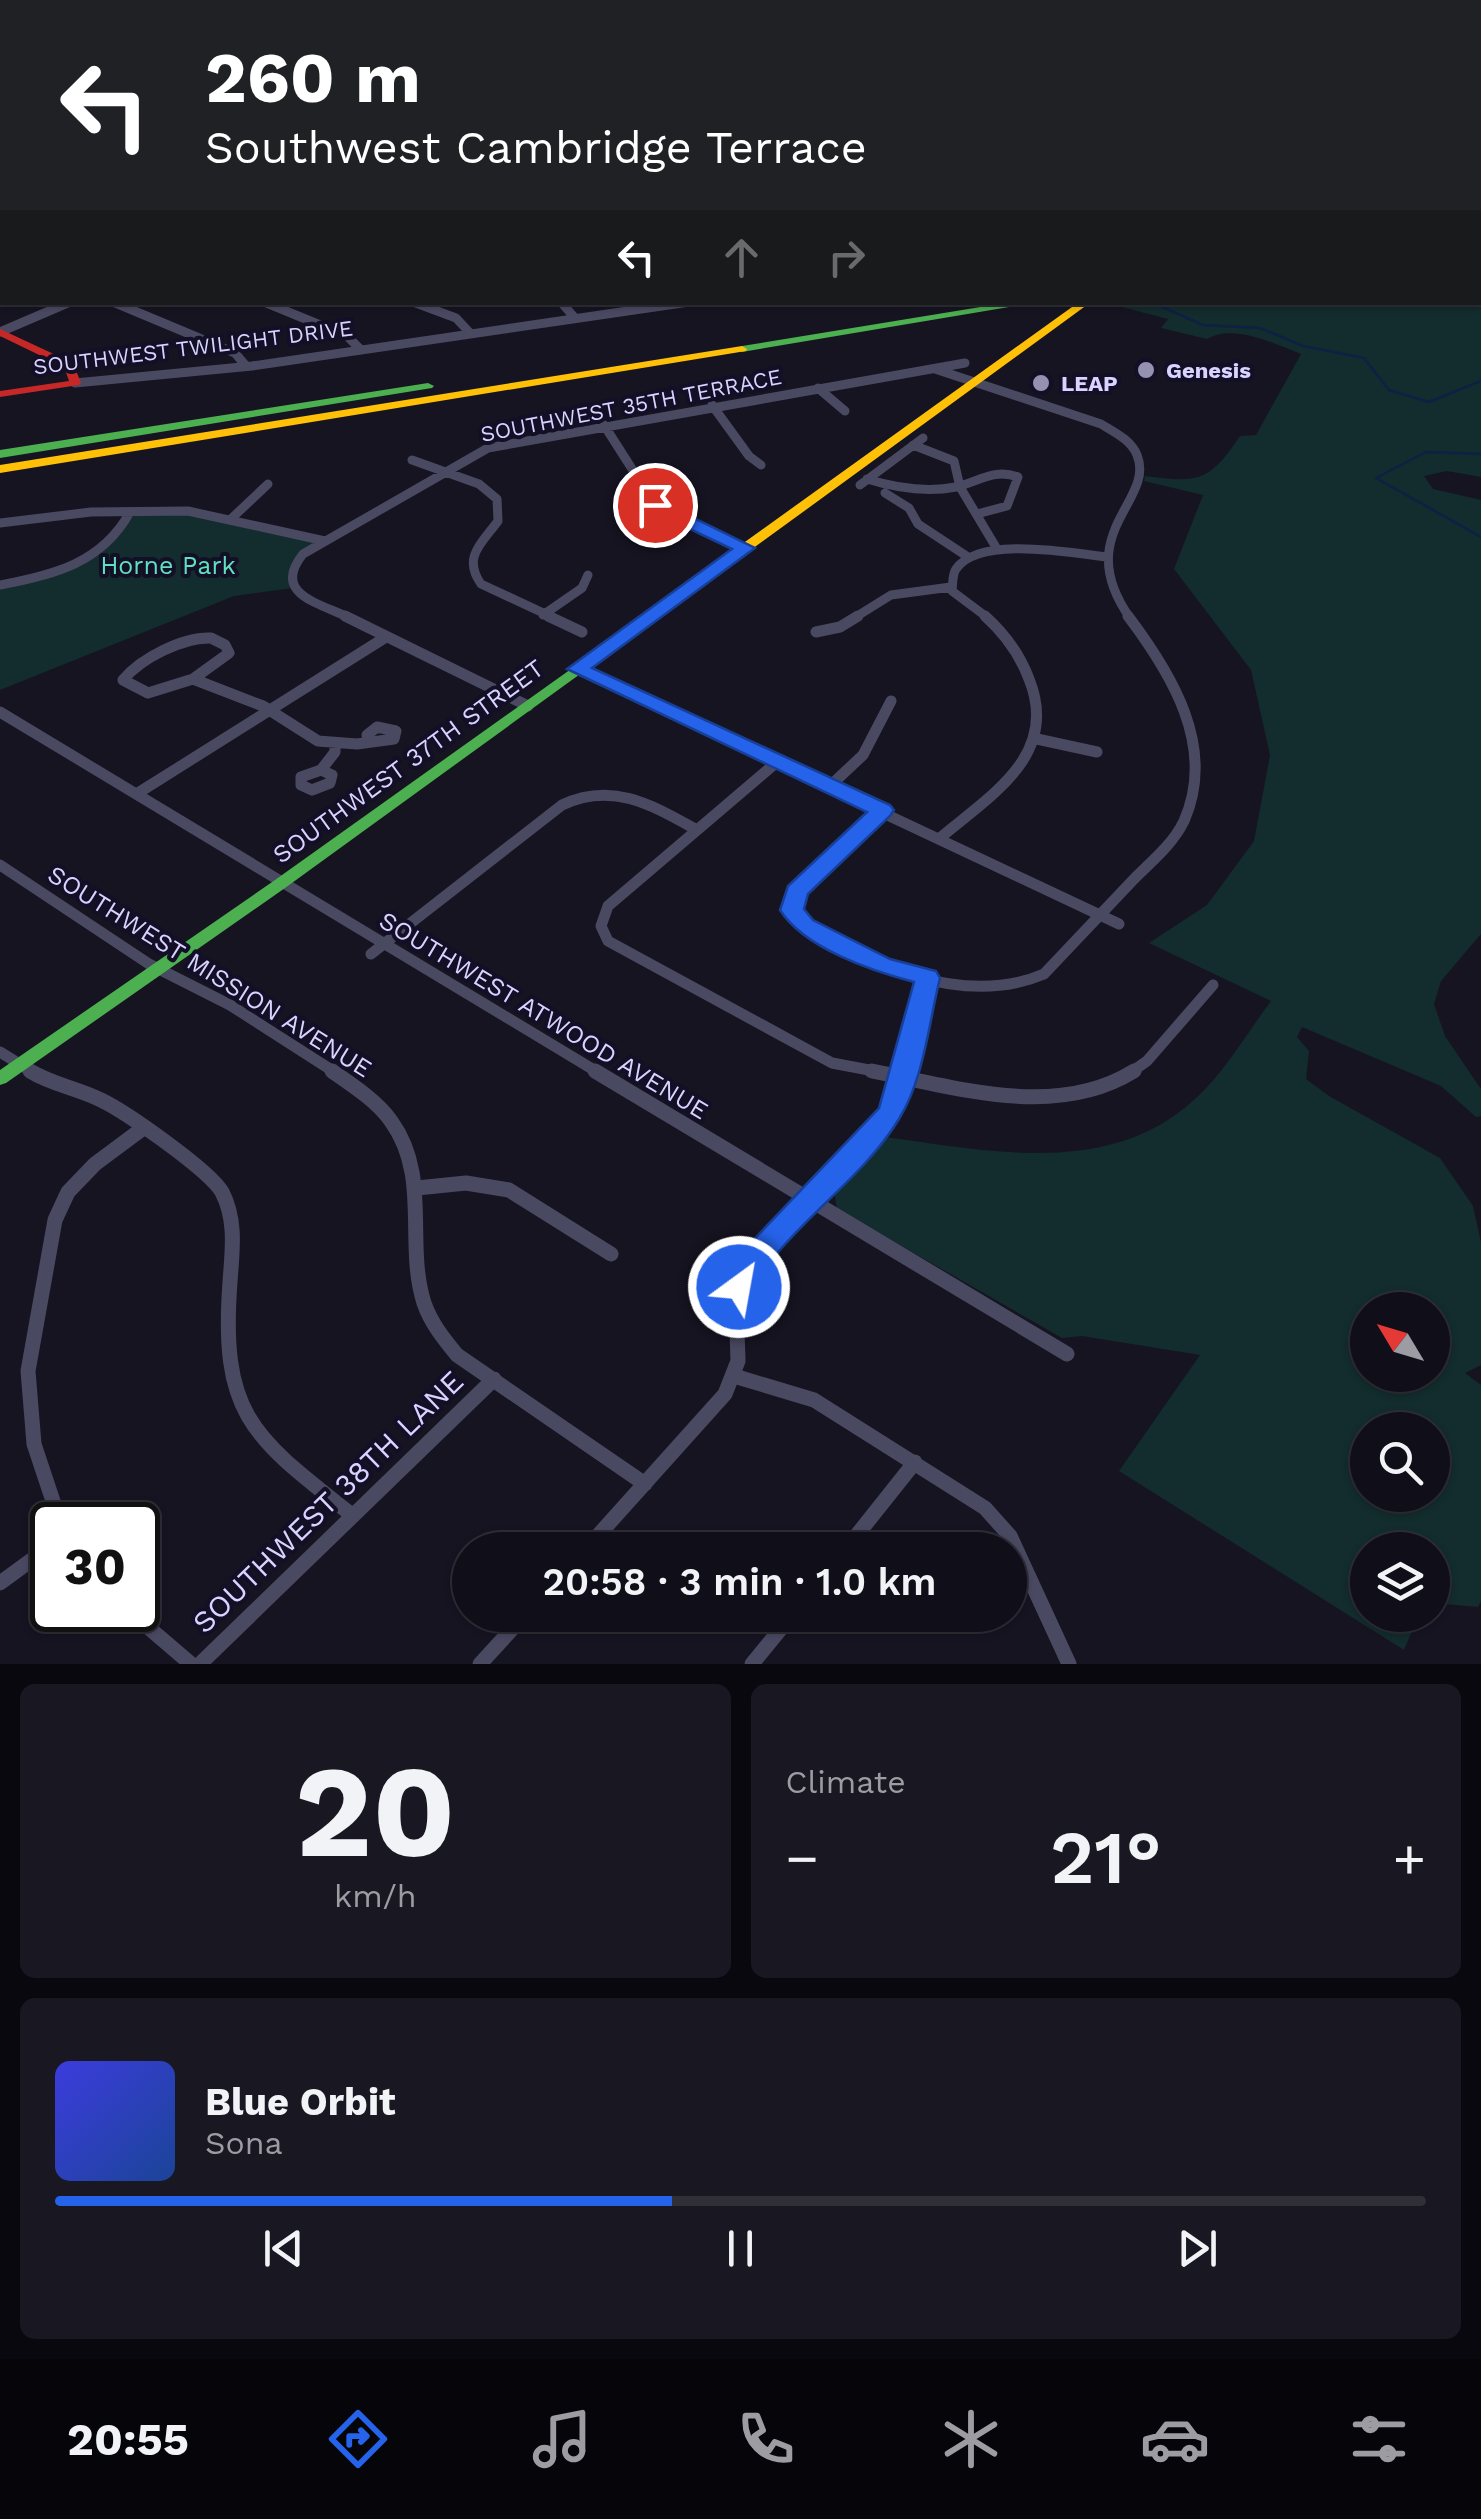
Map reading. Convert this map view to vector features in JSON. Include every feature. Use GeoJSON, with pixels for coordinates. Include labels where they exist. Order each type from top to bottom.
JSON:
{"type":"FeatureCollection","features":[{"type":"Feature","properties":{"kind":"main road"},"geometry":{"type":"LineString","coordinates":[[0,454],[931,305]]}},
{"type":"Feature","properties":{"kind":"main road"},"geometry":{"type":"LineString","coordinates":[[0,468],[1014,305]]}},
{"type":"Feature","properties":{"kind":"main road","name":"SOUTHWEST 37TH STREET"},"geometry":{"type":"LineString","coordinates":[[0,1079],[280,884],[1082,305]]}},
{"type":"Feature","properties":{"kind":"main road"},"geometry":{"type":"LineString","coordinates":[[0,332],[68,364],[75,384]]}},
{"type":"Feature","properties":{"kind":"main road","name":"SOUTHWEST TWILIGHT DRIVE"},"geometry":{"type":"LineString","coordinates":[[0,394],[75,384]]}},
{"type":"Feature","properties":{"kind":"street"},"geometry":{"type":"LineString","coordinates":[[0,332],[63,305]]}},
{"type":"Feature","properties":{"kind":"street"},"geometry":{"type":"LineString","coordinates":[[120,305],[235,353],[246,366]]}},
{"type":"Feature","properties":{"kind":"street"},"geometry":{"type":"LineString","coordinates":[[271,305],[347,336],[361,350]]}},
{"type":"Feature","properties":{"kind":"street"},"geometry":{"type":"LineString","coordinates":[[421,305],[456,318],[470,333]]}},
{"type":"Feature","properties":{"kind":"street"},"geometry":{"type":"LineString","coordinates":[[564,305],[574,316]]}},
{"type":"Feature","properties":{"kind":"street","name":"SOUTHWEST TWILIGHT DRIVE"},"geometry":{"type":"LineString","coordinates":[[75,384],[246,366],[664,305]]}},
{"type":"Feature","properties":{"kind":"street","name":"SOUTHWEST 35TH TERRACE"},"geometry":{"type":"LineString","coordinates":[[386,636],[298,593],[290,582],[291,569],[303,554],[488,448],[712,405],[965,363]]}},
{"type":"Feature","properties":{"kind":"street"},"geometry":{"type":"LineString","coordinates":[[882,810],[796,891],[792,910],[805,925],[882,966],[927,978],[997,988],[1032,982],[1178,832],[1193,800],[1186,722],[1174,686],[1164,664],[1113,590],[1107,558],[1142,466],[1133,444],[1102,424],[935,369]]}},
{"type":"Feature","properties":{"kind":"street"},"geometry":{"type":"LineString","coordinates":[[818,388],[845,411]]}},
{"type":"Feature","properties":{"kind":"street"},"geometry":{"type":"LineString","coordinates":[[712,405],[749,456],[761,465]]}},
{"type":"Feature","properties":{"kind":"street"},"geometry":{"type":"LineString","coordinates":[[604,425],[655,505],[746,548]]}},
{"type":"Feature","properties":{"kind":"street"},"geometry":{"type":"LineString","coordinates":[[923,438],[863,482],[907,490],[960,487],[1004,472],[1018,477],[1007,506],[977,514]]}},
{"type":"Feature","properties":{"kind":"street"},"geometry":{"type":"LineString","coordinates":[[914,445],[954,461],[960,487],[998,549]]}},
{"type":"Feature","properties":{"kind":"street"},"geometry":{"type":"LineString","coordinates":[[412,460],[485,487],[500,506],[498,521],[472,555],[474,576],[484,586],[582,632]]}},
{"type":"Feature","properties":{"kind":"street"},"geometry":{"type":"LineString","coordinates":[[232,518],[268,484]]}},
{"type":"Feature","properties":{"kind":"street"},"geometry":{"type":"LineString","coordinates":[[885,493],[910,508],[918,524],[968,558]]}},
{"type":"Feature","properties":{"kind":"street"},"geometry":{"type":"LineString","coordinates":[[0,523],[188,511],[326,541]]}},
{"type":"Feature","properties":{"kind":"street"},"geometry":{"type":"LineString","coordinates":[[0,585],[57,573],[93,557],[117,537],[130,512]]}},
{"type":"Feature","properties":{"kind":"street"},"geometry":{"type":"LineString","coordinates":[[951,586],[955,568],[968,558],[998,549],[1107,558]]}},
{"type":"Feature","properties":{"kind":"street"},"geometry":{"type":"LineString","coordinates":[[543,615],[582,588],[588,575]]}},
{"type":"Feature","properties":{"kind":"street"},"geometry":{"type":"LineString","coordinates":[[816,632],[840,628],[891,596],[951,586]]}},
{"type":"Feature","properties":{"kind":"street"},"geometry":{"type":"LineString","coordinates":[[940,838],[1010,775],[1037,739],[1042,712],[1034,684],[998,628],[951,586]]}},
{"type":"Feature","properties":{"kind":"street"},"geometry":{"type":"LineString","coordinates":[[138,793],[386,636],[528,706]]}},
{"type":"Feature","properties":{"kind":"street"},"geometry":{"type":"LineString","coordinates":[[193,679],[225,659],[229,653],[225,645],[210,638],[194,640],[130,670],[122,680],[139,692],[152,694],[193,679],[270,710],[317,741],[335,746],[368,740]]}},
{"type":"Feature","properties":{"kind":"street"},"geometry":{"type":"LineString","coordinates":[[578,669],[1119,924]]}},
{"type":"Feature","properties":{"kind":"street"},"geometry":{"type":"LineString","coordinates":[[830,786],[863,756],[891,701]]}},
{"type":"Feature","properties":{"kind":"street","name":"SOUTHWEST ATWOOD AVENUE"},"geometry":{"type":"LineString","coordinates":[[0,712],[138,793],[280,884],[1067,1354]]}},
{"type":"Feature","properties":{"kind":"street"},"geometry":{"type":"LineString","coordinates":[[1037,739],[1097,752]]}},
{"type":"Feature","properties":{"kind":"street"},"geometry":{"type":"LineString","coordinates":[[321,770],[335,752],[335,746]]}},
{"type":"Feature","properties":{"kind":"street"},"geometry":{"type":"LineString","coordinates":[[778,762],[603,914],[604,934],[622,951],[815,1056],[902,1079],[1010,1097],[1064,1096],[1100,1087],[1147,1061],[1213,985]]}},
{"type":"Feature","properties":{"kind":"street"},"geometry":{"type":"LineString","coordinates":[[370,954],[562,805],[579,796],[625,794],[697,830]]}},
{"type":"Feature","properties":{"kind":"street","name":"SOUTHWEST MISSION AVENUE"},"geometry":{"type":"LineString","coordinates":[[0,865],[158,969],[215,996],[384,1111],[404,1140],[417,1188],[422,1302],[434,1329],[449,1347],[645,1484]]}},
{"type":"Feature","properties":{"kind":"street"},"geometry":{"type":"LineString","coordinates":[[601,1532],[713,1410],[734,1376],[740,1345],[736,1312],[740,1282],[751,1261],[881,1125],[898,1096],[927,978]]}},
{"type":"Feature","properties":{"kind":"street"},"geometry":{"type":"LineString","coordinates":[[0,1052],[52,1084],[101,1100],[206,1173],[230,1208],[234,1240],[226,1336],[230,1372],[246,1418],[283,1462],[352,1515]]}},
{"type":"Feature","properties":{"kind":"street"},"geometry":{"type":"LineString","coordinates":[[53,1502],[34,1444],[28,1372],[55,1220],[68,1192],[95,1164],[142,1129]]}},
{"type":"Feature","properties":{"kind":"street"},"geometry":{"type":"LineString","coordinates":[[417,1188],[466,1183],[509,1190],[611,1254]]}},
{"type":"Feature","properties":{"kind":"street"},"geometry":{"type":"LineString","coordinates":[[734,1376],[814,1400],[915,1462],[998,1521],[1010,1536],[1069,1664]]}},
{"type":"Feature","properties":{"kind":"street","name":"SOUTHWEST 38TH LANE"},"geometry":{"type":"LineString","coordinates":[[200,1664],[494,1379]]}},
{"type":"Feature","properties":{"kind":"street"},"geometry":{"type":"LineString","coordinates":[[859,1532],[915,1462]]}},
{"type":"Feature","properties":{"kind":"street"},"geometry":{"type":"LineString","coordinates":[[0,1583],[30,1560]]}},
{"type":"Feature","properties":{"kind":"street"},"geometry":{"type":"LineString","coordinates":[[154,1632],[191,1664]]}},
{"type":"Feature","properties":{"kind":"street"},"geometry":{"type":"LineString","coordinates":[[480,1664],[510,1632]]}},
{"type":"Feature","properties":{"kind":"street"},"geometry":{"type":"LineString","coordinates":[[752,1664],[778,1632]]}},
{"type":"Feature","properties":{"kind":"green space"},"geometry":{"type":"Polygon","coordinates":[[[1481,305],[1481,477],[1447,471],[1424,476],[1433,489],[1481,500],[1481,934],[1441,981],[1434,1004],[1445,1036],[1481,1089],[1481,1116],[1476,1117],[1441,1086],[1302,1027],[1297,1037],[1309,1051],[1306,1079],[1440,1158],[1473,1206],[1481,1242],[1481,1365],[1465,1373],[1481,1385],[1478,1607],[1450,1605],[1450,1532],[1350,1532],[1350,1616],[1119,1471],[1200,1355],[1082,1336],[1062,1338],[837,1209],[834,1191],[885,1137],[965,1148],[1047,1153],[1125,1140],[1162,1124],[1206,1089],[1271,1001],[1149,943],[1207,905],[1254,841],[1270,755],[1251,670],[1174,569],[1203,495],[1144,481],[1145,476],[1201,476],[1220,463],[1240,436],[1256,435],[1301,354],[1241,334],[1207,339],[1161,328],[1168,319],[1122,307],[1481,305]]]}},
{"type":"Feature","properties":{"kind":"green space","name":"Horne Park"},"geometry":{"type":"Polygon","coordinates":[[[169,511],[325,541],[303,554],[293,588],[234,596],[0,690],[0,585],[82,563],[130,512],[169,511]]]}},
{"type":"Feature","properties":{"kind":"green space"},"geometry":{"type":"Polygon","coordinates":[[[1375,1632],[1412,1632],[1404,1650],[1375,1632]]]}},
{"type":"Feature","properties":{"kind":"waterway"},"geometry":{"type":"LineString","coordinates":[[1158,305],[1203,325],[1260,328],[1303,346],[1364,358],[1389,390],[1429,402],[1481,381]]}},
{"type":"Feature","properties":{"kind":"waterway"},"geometry":{"type":"LineString","coordinates":[[1481,454],[1426,452],[1376,478],[1481,537]]}},
{"type":"Feature","properties":{"kind":"traffic: fast"},"geometry":{"type":"LineString","coordinates":[[742,349],[1014,305]]}},
{"type":"Feature","properties":{"kind":"traffic: fast"},"geometry":{"type":"LineString","coordinates":[[0,454],[428,386]]}},
{"type":"Feature","properties":{"kind":"traffic: fast"},"geometry":{"type":"LineString","coordinates":[[0,1079],[280,884],[658,611]]}},
{"type":"Feature","properties":{"kind":"traffic: slow"},"geometry":{"type":"LineString","coordinates":[[658,611],[1082,305]]}},
{"type":"Feature","properties":{"kind":"traffic: slow"},"geometry":{"type":"LineString","coordinates":[[0,469],[742,349]]}},
{"type":"Feature","properties":{"kind":"traffic: jam"},"geometry":{"type":"LineString","coordinates":[[0,332],[69,365],[75,383],[0,394]]}},
{"type":"Feature","properties":{"kind":"place","name":"Genesis"},"geometry":{"type":"Point","coordinates":[1146,370]}},
{"type":"Feature","properties":{"kind":"place","name":"LEAP"},"geometry":{"type":"Point","coordinates":[1041,383]}},
{"type":"Feature","properties":{"kind":"route"},"geometry":{"type":"LineString","coordinates":[[655,505],[746,548],[578,669],[882,810],[796,891],[790,904],[795,917],[805,925],[882,966],[927,978],[898,1096],[889,1114],[871,1138],[751,1261],[739,1287]]}}]}
